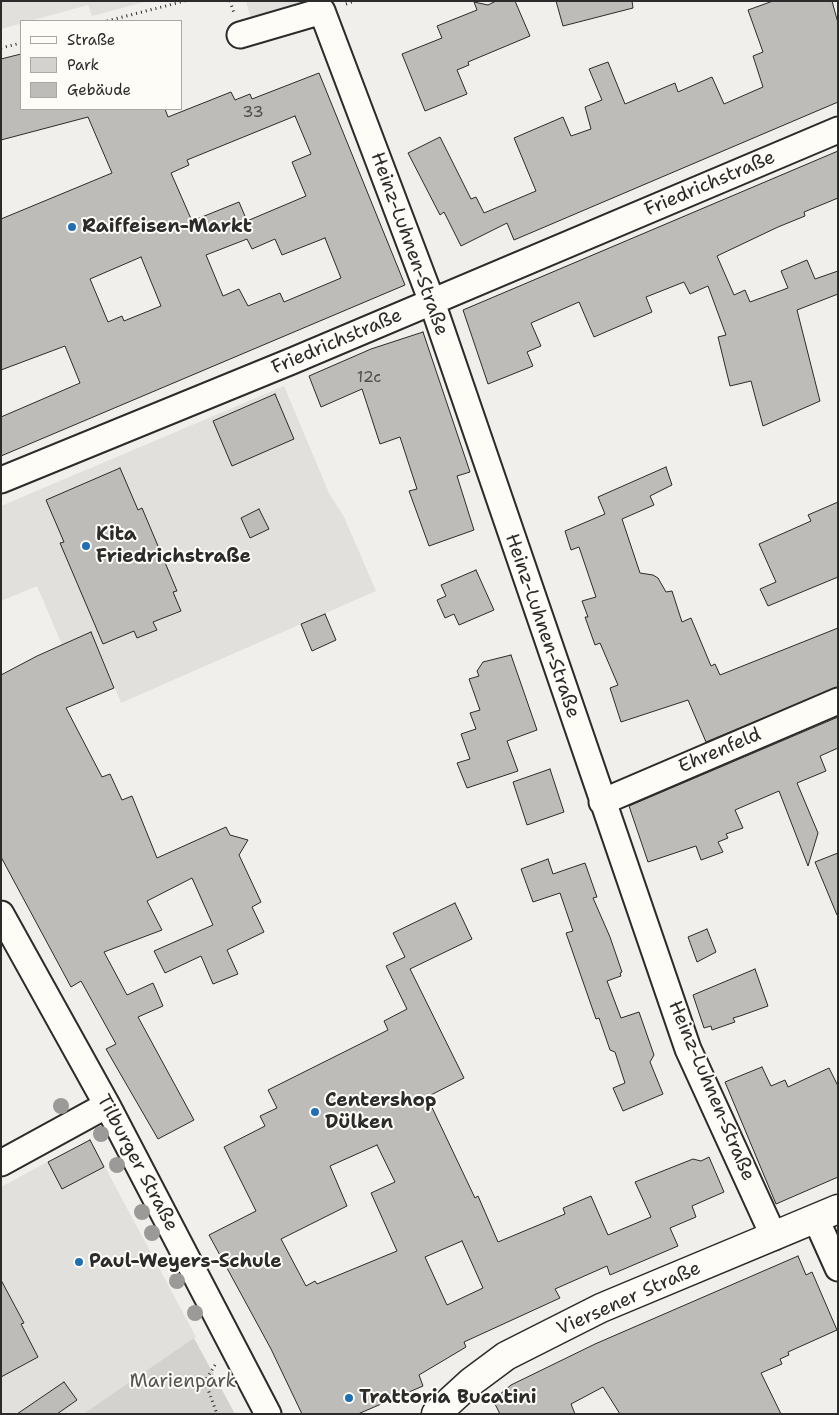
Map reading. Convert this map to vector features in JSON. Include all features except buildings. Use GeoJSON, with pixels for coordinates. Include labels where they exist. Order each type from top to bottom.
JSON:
{"type":"FeatureCollection","features":[{"type":"Feature","properties":{"kind":"main road","name":"Viersener Straße"},"geometry":{"type":"LineString","coordinates":[[436,1414],[471,1382],[506,1356],[601,1308],[827,1214]]}},
{"type":"Feature","properties":{"kind":"street","name":"Heinz-Luhnen-Straße"},"geometry":{"type":"LineString","coordinates":[[240,35],[322,11],[432,302],[688,1049],[774,1237]]}},
{"type":"Feature","properties":{"kind":"street","name":"Friedrichstraße"},"geometry":{"type":"LineString","coordinates":[[1,480],[432,302],[838,130]]}},
{"type":"Feature","properties":{"kind":"street","name":"Ehrenfeld"},"geometry":{"type":"LineString","coordinates":[[602,802],[838,701]]}},
{"type":"Feature","properties":{"kind":"street","name":"Tilburger Straße"},"geometry":{"type":"LineString","coordinates":[[1,914],[106,1105],[268,1414]]}},
{"type":"Feature","properties":{"kind":"street"},"geometry":{"type":"LineString","coordinates":[[1,1164],[106,1105]]}},
{"type":"Feature","properties":{"kind":"street"},"geometry":{"type":"LineString","coordinates":[[827,1214],[838,1268]]}},
{"type":"Feature","properties":{"kind":"path"},"geometry":{"type":"LineString","coordinates":[[111,20],[185,1]]}},
{"type":"Feature","properties":{"kind":"path"},"geometry":{"type":"LineString","coordinates":[[1,48],[20,43]]}},
{"type":"Feature","properties":{"kind":"path"},"geometry":{"type":"LineString","coordinates":[[218,1414],[205,1380],[231,1342]]}},
{"type":"Feature","properties":{"kind":"shaded area"},"geometry":{"type":"Polygon","coordinates":[[[1,1],[148,1],[92,16],[88,5],[34,20],[20,20],[20,24],[1,29],[1,1]]]}},
{"type":"Feature","properties":{"kind":"shaded area"},"geometry":{"type":"Polygon","coordinates":[[[246,1],[319,1],[251,19],[246,1]]]}},
{"type":"Feature","properties":{"kind":"shaded area"},"geometry":{"type":"Polygon","coordinates":[[[284,386],[329,493],[344,517],[376,591],[121,703],[98,647],[68,659],[37,586],[1,601],[1,506],[284,386]]]}},
{"type":"Feature","properties":{"kind":"shaded area","name":"Paul-Weyers-Schule"},"geometry":{"type":"Polygon","coordinates":[[[90,1139],[196,1337],[83,1414],[1,1414],[1,1187],[90,1139]]]}},
{"type":"Feature","properties":{"kind":"green space","name":"Marienpark"},"geometry":{"type":"Polygon","coordinates":[[[194,1338],[235,1414],[83,1414],[194,1338]]]}},
{"type":"Feature","properties":{"kind":"place","name":"Raiffeisen-Markt"},"geometry":{"type":"Point","coordinates":[72,227]}},
{"type":"Feature","properties":{"kind":"place","name":"Kita Friedrichstraße"},"geometry":{"type":"Point","coordinates":[86,546]}},
{"type":"Feature","properties":{"kind":"place","name":"Centershop Dülken"},"geometry":{"type":"Point","coordinates":[315,1112]}},
{"type":"Feature","properties":{"kind":"place","name":"Paul-Weyers-Schule"},"geometry":{"type":"Point","coordinates":[79,1262]}},
{"type":"Feature","properties":{"kind":"place","name":"Trattoria Bucatini"},"geometry":{"type":"Point","coordinates":[349,1398]}}]}
